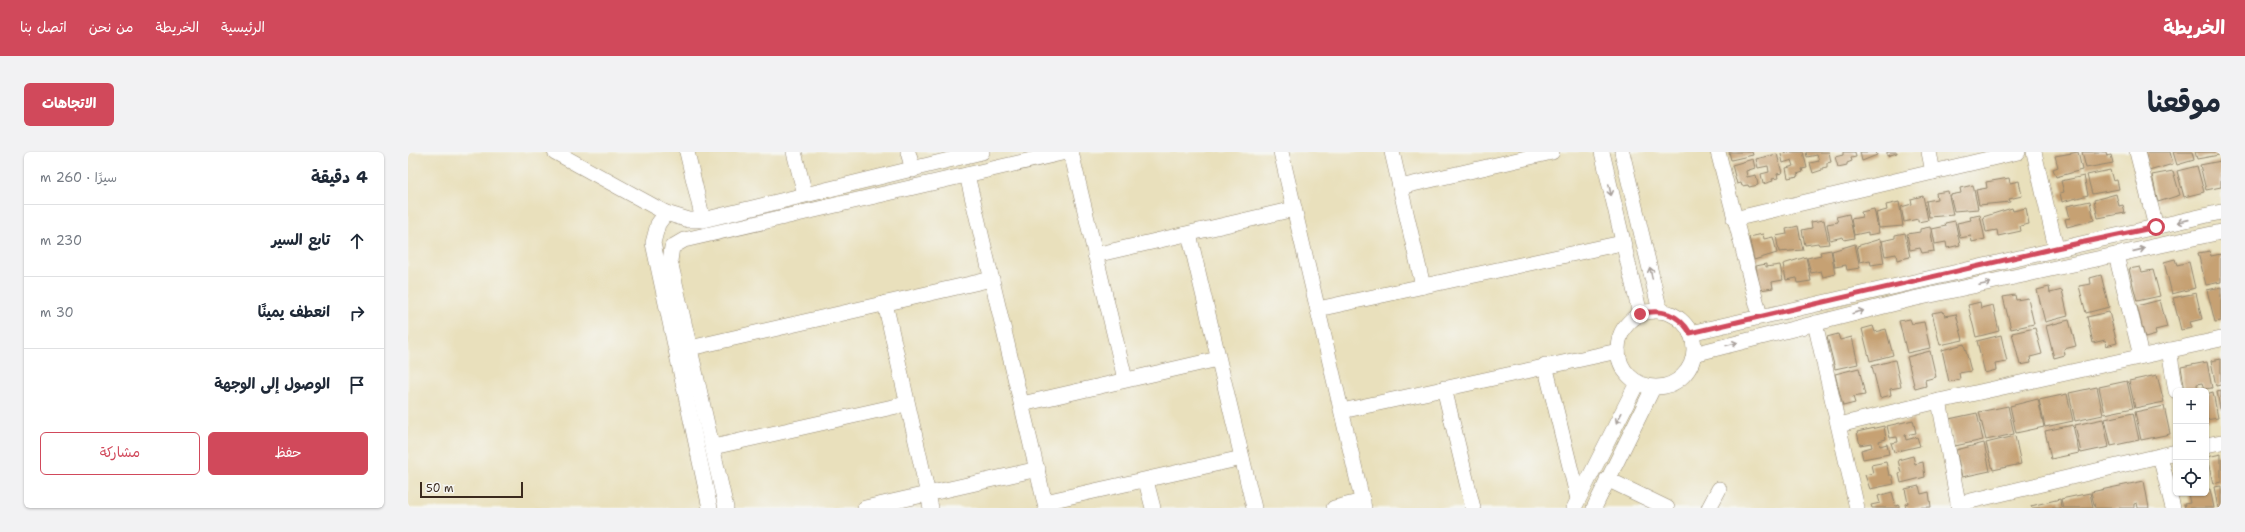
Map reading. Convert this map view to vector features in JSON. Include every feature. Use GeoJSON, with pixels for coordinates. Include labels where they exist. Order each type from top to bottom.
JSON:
{"type":"FeatureCollection","features":[{"type":"Feature","properties":{"kind":"street"},"geometry":{"type":"LineString","coordinates":[[555,152],[666,214],[690,220],[703,220],[982,152]]}},
{"type":"Feature","properties":{"kind":"street"},"geometry":{"type":"LineString","coordinates":[[687,152],[703,220]]}},
{"type":"Feature","properties":{"kind":"street"},"geometry":{"type":"LineString","coordinates":[[794,152],[805,194]]}},
{"type":"Feature","properties":{"kind":"street"},"geometry":{"type":"LineString","coordinates":[[908,152],[913,170]]}},
{"type":"Feature","properties":{"kind":"street"},"geometry":{"type":"LineString","coordinates":[[726,508],[670,261],[672,247],[677,242],[1066,152]]}},
{"type":"Feature","properties":{"kind":"street"},"geometry":{"type":"LineString","coordinates":[[1071,152],[1125,379]]}},
{"type":"Feature","properties":{"kind":"street"},"geometry":{"type":"LineString","coordinates":[[1281,152],[1364,505],[1334,508]]}},
{"type":"Feature","properties":{"kind":"street"},"geometry":{"type":"LineString","coordinates":[[1392,152],[1423,286]]}},
{"type":"Feature","properties":{"kind":"street"},"geometry":{"type":"LineString","coordinates":[[1400,187],[1552,152]]}},
{"type":"Feature","properties":{"kind":"street"},"geometry":{"type":"LineString","coordinates":[[1602,152],[1640,314]]}},
{"type":"Feature","properties":{"kind":"street"},"geometry":{"type":"LineString","coordinates":[[1622,152],[1660,311]]}},
{"type":"Feature","properties":{"kind":"street"},"geometry":{"type":"LineString","coordinates":[[1718,152],[1734,220],[1760,316]]}},
{"type":"Feature","properties":{"kind":"street"},"geometry":{"type":"LineString","coordinates":[[1929,152],[1934,172]]}},
{"type":"Feature","properties":{"kind":"street"},"geometry":{"type":"LineString","coordinates":[[1734,220],[2018,152]]}},
{"type":"Feature","properties":{"kind":"street"},"geometry":{"type":"LineString","coordinates":[[2034,152],[2056,248]]}},
{"type":"Feature","properties":{"kind":"street"},"geometry":{"type":"LineString","coordinates":[[2137,152],[2156,227]]}},
{"type":"Feature","properties":{"kind":"street"},"geometry":{"type":"LineString","coordinates":[[967,175],[1038,468],[1045,505],[1242,458]]}},
{"type":"Feature","properties":{"kind":"street"},"geometry":{"type":"LineString","coordinates":[[1095,255],[1294,209]]}},
{"type":"Feature","properties":{"kind":"street"},"geometry":{"type":"LineString","coordinates":[[1690,333],[1760,316],[1904,285],[2056,248],[2221,212]]}},
{"type":"Feature","properties":{"kind":"street"},"geometry":{"type":"LineString","coordinates":[[666,214],[658,224],[653,243],[710,508]]}},
{"type":"Feature","properties":{"kind":"street"},"geometry":{"type":"LineString","coordinates":[[1694,354],[1908,300],[2221,232]]}},
{"type":"Feature","properties":{"kind":"street"},"geometry":{"type":"LineString","coordinates":[[1189,234],[1254,508]]}},
{"type":"Feature","properties":{"kind":"street"},"geometry":{"type":"LineString","coordinates":[[1318,309],[1622,242]]}},
{"type":"Feature","properties":{"kind":"street"},"geometry":{"type":"LineString","coordinates":[[2116,255],[2141,356]]}},
{"type":"Feature","properties":{"kind":"street"},"geometry":{"type":"LineString","coordinates":[[690,348],[992,279]]}},
{"type":"Feature","properties":{"kind":"street"},"geometry":{"type":"LineString","coordinates":[[1904,285],[1908,300]]}},
{"type":"Feature","properties":{"kind":"street"},"geometry":{"type":"LineString","coordinates":[[885,303],[906,404],[930,501]]}},
{"type":"Feature","properties":{"kind":"street"},"geometry":{"type":"LineString","coordinates":[[1660,311],[1681,320],[1690,333],[1694,354],[1689,370],[1680,379],[1670,385],[1653,388],[1637,383],[1621,366],[1618,350],[1621,333],[1626,325],[1640,314],[1660,311]]}},
{"type":"Feature","properties":{"kind":"street"},"geometry":{"type":"LineString","coordinates":[[1815,323],[1857,508]]}},
{"type":"Feature","properties":{"kind":"street"},"geometry":{"type":"LineString","coordinates":[[1839,425],[2141,356],[2221,340]]}},
{"type":"Feature","properties":{"kind":"street"},"geometry":{"type":"LineString","coordinates":[[1342,411],[1618,350]]}},
{"type":"Feature","properties":{"kind":"street"},"geometry":{"type":"LineString","coordinates":[[2169,350],[2175,388]]}},
{"type":"Feature","properties":{"kind":"street"},"geometry":{"type":"LineString","coordinates":[[1022,404],[1125,379],[1218,359]]}},
{"type":"Feature","properties":{"kind":"street"},"geometry":{"type":"LineString","coordinates":[[1545,365],[1576,503]]}},
{"type":"Feature","properties":{"kind":"street"},"geometry":{"type":"LineString","coordinates":[[1576,503],[1637,383]]}},
{"type":"Feature","properties":{"kind":"street"},"geometry":{"type":"LineString","coordinates":[[1444,388],[1473,508]]}},
{"type":"Feature","properties":{"kind":"street"},"geometry":{"type":"LineString","coordinates":[[1594,508],[1653,388]]}},
{"type":"Feature","properties":{"kind":"street"},"geometry":{"type":"LineString","coordinates":[[1939,401],[1959,506],[2173,453]]}},
{"type":"Feature","properties":{"kind":"street"},"geometry":{"type":"LineString","coordinates":[[713,447],[906,404]]}},
{"type":"Feature","properties":{"kind":"street"},"geometry":{"type":"LineString","coordinates":[[2209,444],[2221,442]]}},
{"type":"Feature","properties":{"kind":"street"},"geometry":{"type":"LineString","coordinates":[[2160,456],[2173,508]]}},
{"type":"Feature","properties":{"kind":"street"},"geometry":{"type":"LineString","coordinates":[[865,508],[930,501],[1038,468]]}},
{"type":"Feature","properties":{"kind":"street"},"geometry":{"type":"LineString","coordinates":[[1607,479],[1667,508]]}},
{"type":"Feature","properties":{"kind":"street"},"geometry":{"type":"LineString","coordinates":[[1146,481],[1152,508]]}},
{"type":"Feature","properties":{"kind":"street"},"geometry":{"type":"LineString","coordinates":[[1709,508],[1719,489]]}},
{"type":"Feature","properties":{"kind":"building"},"geometry":{"type":"Polygon","coordinates":[[[1729,152],[1752,152],[1753,155],[1731,160],[1729,152]]]}},
{"type":"Feature","properties":{"kind":"building"},"geometry":{"type":"Polygon","coordinates":[[[1787,152],[1803,152],[1807,168],[1802,169],[1803,172],[1797,174],[1798,176],[1788,178],[1786,168],[1794,166],[1792,160],[1783,163],[1781,154],[1787,152]]]}},
{"type":"Feature","properties":{"kind":"building"},"geometry":{"type":"Polygon","coordinates":[[[1806,152],[1829,152],[1831,162],[1827,163],[1827,167],[1813,173],[1810,163],[1819,161],[1817,155],[1807,157],[1806,152]]]}},
{"type":"Feature","properties":{"kind":"building"},"geometry":{"type":"Polygon","coordinates":[[[1843,152],[1855,152],[1856,157],[1851,158],[1852,161],[1847,163],[1847,165],[1838,167],[1835,157],[1843,155],[1843,152]]]}},
{"type":"Feature","properties":{"kind":"building"},"geometry":{"type":"Polygon","coordinates":[[[1860,152],[1876,152],[1877,155],[1862,161],[1860,152]]]}},
{"type":"Feature","properties":{"kind":"building"},"geometry":{"type":"Polygon","coordinates":[[[1887,152],[1897,152],[1897,153],[1887,156],[1887,152]]]}},
{"type":"Feature","properties":{"kind":"building"},"geometry":{"type":"Polygon","coordinates":[[[2078,152],[2082,170],[2056,177],[2053,169],[2058,167],[2055,156],[2078,152]]]}},
{"type":"Feature","properties":{"kind":"building"},"geometry":{"type":"Polygon","coordinates":[[[2082,152],[2106,152],[2107,156],[2111,155],[2113,163],[2086,168],[2082,152]]]}},
{"type":"Feature","properties":{"kind":"building"},"geometry":{"type":"Polygon","coordinates":[[[2145,152],[2170,152],[2173,164],[2149,171],[2145,152]]]}},
{"type":"Feature","properties":{"kind":"building"},"geometry":{"type":"Polygon","coordinates":[[[2173,152],[2192,152],[2194,160],[2177,165],[2173,152]]]}},
{"type":"Feature","properties":{"kind":"building"},"geometry":{"type":"Polygon","coordinates":[[[2195,152],[2219,152],[2219,155],[2197,159],[2195,152]]]}},
{"type":"Feature","properties":{"kind":"building"},"geometry":{"type":"Polygon","coordinates":[[[1777,154],[1782,173],[1777,174],[1778,178],[1772,179],[1773,181],[1763,184],[1761,174],[1769,172],[1768,166],[1758,168],[1756,159],[1777,154]]]}},
{"type":"Feature","properties":{"kind":"building"},"geometry":{"type":"Polygon","coordinates":[[[1753,159],[1755,168],[1746,171],[1747,177],[1756,175],[1758,185],[1749,187],[1748,185],[1742,186],[1741,183],[1737,184],[1732,165],[1753,159]]]}},
{"type":"Feature","properties":{"kind":"building"},"geometry":{"type":"Polygon","coordinates":[[[2221,161],[2221,187],[2206,190],[2200,165],[2221,161]]]}},
{"type":"Feature","properties":{"kind":"building"},"geometry":{"type":"Polygon","coordinates":[[[2197,166],[2204,192],[2184,197],[2177,171],[2197,166]]]}},
{"type":"Feature","properties":{"kind":"building"},"geometry":{"type":"Polygon","coordinates":[[[2110,170],[2113,181],[2117,180],[2119,189],[2092,194],[2087,175],[2110,170]]]}},
{"type":"Feature","properties":{"kind":"building"},"geometry":{"type":"Polygon","coordinates":[[[2173,171],[2180,195],[2158,202],[2152,175],[2173,171]]]}},
{"type":"Feature","properties":{"kind":"building"},"geometry":{"type":"Polygon","coordinates":[[[2084,176],[2088,195],[2062,202],[2060,193],[2064,192],[2061,181],[2084,176]]]}},
{"type":"Feature","properties":{"kind":"building"},"geometry":{"type":"Polygon","coordinates":[[[2009,178],[2010,183],[2019,181],[2022,196],[2009,199],[2010,202],[1979,205],[1976,190],[1987,188],[1986,182],[2009,178]]]}},
{"type":"Feature","properties":{"kind":"building"},"geometry":{"type":"Polygon","coordinates":[[[1973,185],[1978,209],[1954,211],[1950,195],[1961,193],[1960,188],[1973,185]]]}},
{"type":"Feature","properties":{"kind":"building"},"geometry":{"type":"Polygon","coordinates":[[[1948,191],[1953,215],[1929,217],[1926,201],[1937,199],[1936,193],[1948,191]]]}},
{"type":"Feature","properties":{"kind":"building"},"geometry":{"type":"Polygon","coordinates":[[[2116,194],[2119,206],[2123,205],[2125,213],[2098,218],[2094,200],[2116,194]]]}},
{"type":"Feature","properties":{"kind":"building"},"geometry":{"type":"Polygon","coordinates":[[[1923,196],[1928,220],[1918,222],[1918,219],[1904,222],[1901,207],[1912,204],[1911,199],[1923,196]]]}},
{"type":"Feature","properties":{"kind":"building"},"geometry":{"type":"Polygon","coordinates":[[[2090,201],[2094,220],[2067,227],[2065,219],[2070,218],[2067,206],[2090,201]]]}},
{"type":"Feature","properties":{"kind":"building"},"geometry":{"type":"Polygon","coordinates":[[[1899,202],[1903,226],[1879,228],[1876,213],[1887,210],[1886,205],[1899,202]]]}},
{"type":"Feature","properties":{"kind":"building"},"geometry":{"type":"Polygon","coordinates":[[[2012,208],[2013,211],[2026,208],[2029,224],[2020,226],[2021,231],[1998,236],[1997,230],[1986,232],[1983,217],[2012,208]]]}},
{"type":"Feature","properties":{"kind":"building"},"geometry":{"type":"Polygon","coordinates":[[[1874,209],[1879,233],[1868,235],[1868,232],[1854,235],[1851,219],[1862,217],[1861,212],[1874,209]]]}},
{"type":"Feature","properties":{"kind":"building"},"geometry":{"type":"Polygon","coordinates":[[[1849,214],[1854,238],[1844,240],[1843,237],[1830,240],[1827,224],[1838,222],[1836,217],[1849,214]]]}},
{"type":"Feature","properties":{"kind":"building"},"geometry":{"type":"Polygon","coordinates":[[[1980,215],[1985,239],[1972,242],[1971,236],[1960,238],[1957,223],[1971,220],[1970,217],[1980,215]]]}},
{"type":"Feature","properties":{"kind":"building"},"geometry":{"type":"Polygon","coordinates":[[[1824,220],[1829,244],[1819,245],[1818,243],[1805,245],[1802,230],[1812,228],[1811,222],[1824,220]]]}},
{"type":"Feature","properties":{"kind":"building"},"geometry":{"type":"Polygon","coordinates":[[[1955,221],[1960,245],[1947,248],[1946,242],[1935,244],[1932,229],[1946,226],[1945,223],[1955,221]]]}},
{"type":"Feature","properties":{"kind":"building"},"geometry":{"type":"Polygon","coordinates":[[[1798,226],[1803,250],[1779,252],[1776,236],[1787,234],[1786,229],[1798,226]]]}},
{"type":"Feature","properties":{"kind":"building"},"geometry":{"type":"Polygon","coordinates":[[[1930,227],[1934,251],[1922,253],[1920,248],[1910,250],[1907,234],[1920,232],[1920,229],[1930,227]]]}},
{"type":"Feature","properties":{"kind":"building"},"geometry":{"type":"Polygon","coordinates":[[[1905,233],[1910,257],[1897,260],[1896,254],[1885,256],[1882,241],[1895,238],[1895,235],[1905,233]]]}},
{"type":"Feature","properties":{"kind":"building"},"geometry":{"type":"Polygon","coordinates":[[[1763,234],[1764,239],[1773,237],[1777,253],[1754,260],[1749,237],[1763,234]]]}},
{"type":"Feature","properties":{"kind":"building"},"geometry":{"type":"Polygon","coordinates":[[[1880,239],[1884,263],[1871,265],[1870,260],[1860,262],[1857,246],[1880,239]]]}},
{"type":"Feature","properties":{"kind":"building"},"geometry":{"type":"Polygon","coordinates":[[[1855,244],[1860,268],[1847,270],[1846,265],[1835,267],[1832,251],[1855,244]]]}},
{"type":"Feature","properties":{"kind":"building"},"geometry":{"type":"Polygon","coordinates":[[[1831,250],[1835,274],[1823,277],[1821,271],[1811,273],[1807,258],[1821,255],[1820,252],[1831,250]]]}},
{"type":"Feature","properties":{"kind":"building"},"geometry":{"type":"Polygon","coordinates":[[[2210,251],[2211,256],[2221,254],[2221,282],[2206,285],[2198,253],[2210,251]]]}},
{"type":"Feature","properties":{"kind":"building"},"geometry":{"type":"Polygon","coordinates":[[[1806,257],[1811,281],[1798,283],[1797,278],[1786,280],[1783,264],[1806,257]]]}},
{"type":"Feature","properties":{"kind":"building"},"geometry":{"type":"Polygon","coordinates":[[[2175,259],[2177,265],[2189,262],[2195,288],[2172,294],[2164,262],[2175,259]]]}},
{"type":"Feature","properties":{"kind":"building"},"geometry":{"type":"Polygon","coordinates":[[[1766,264],[1766,267],[1780,265],[1783,280],[1772,282],[1773,288],[1760,290],[1756,266],[1766,264]]]}},
{"type":"Feature","properties":{"kind":"building"},"geometry":{"type":"Polygon","coordinates":[[[2140,267],[2142,272],[2153,270],[2160,296],[2137,301],[2129,269],[2140,267]]]}},
{"type":"Feature","properties":{"kind":"building"},"geometry":{"type":"Polygon","coordinates":[[[2101,275],[2109,307],[2086,313],[2079,286],[2091,284],[2090,278],[2101,275]]]}},
{"type":"Feature","properties":{"kind":"building"},"geometry":{"type":"Polygon","coordinates":[[[2049,287],[2050,293],[2062,290],[2068,316],[2045,322],[2037,290],[2049,287]]]}},
{"type":"Feature","properties":{"kind":"building"},"geometry":{"type":"Polygon","coordinates":[[[2221,287],[2221,321],[2215,322],[2207,290],[2221,287]]]}},
{"type":"Feature","properties":{"kind":"building"},"geometry":{"type":"Polygon","coordinates":[[[2196,293],[2202,319],[2190,322],[2192,328],[2181,330],[2173,298],[2196,293]]]}},
{"type":"Feature","properties":{"kind":"building"},"geometry":{"type":"Polygon","coordinates":[[[2015,295],[2016,300],[2028,298],[2034,324],[2011,329],[2003,297],[2015,295]]]}},
{"type":"Feature","properties":{"kind":"building"},"geometry":{"type":"Polygon","coordinates":[[[2160,300],[2167,327],[2155,330],[2156,335],[2145,338],[2137,306],[2160,300]]]}},
{"type":"Feature","properties":{"kind":"building"},"geometry":{"type":"Polygon","coordinates":[[[1980,302],[1981,308],[1993,305],[1999,331],[1976,337],[1968,305],[1980,302]]]}},
{"type":"Feature","properties":{"kind":"building"},"geometry":{"type":"Polygon","coordinates":[[[1943,311],[1945,316],[1956,314],[1963,340],[1940,345],[1932,313],[1943,311]]]}},
{"type":"Feature","properties":{"kind":"building"},"geometry":{"type":"Polygon","coordinates":[[[2109,312],[2117,343],[2106,346],[2105,340],[2093,343],[2087,317],[2109,312]]]}},
{"type":"Feature","properties":{"kind":"building"},"geometry":{"type":"Polygon","coordinates":[[[1910,319],[1912,324],[1924,322],[1930,348],[1907,353],[1899,321],[1910,319]]]}},
{"type":"Feature","properties":{"kind":"building"},"geometry":{"type":"Polygon","coordinates":[[[2069,320],[2076,346],[2064,349],[2065,355],[2054,358],[2046,326],[2069,320]]]}},
{"type":"Feature","properties":{"kind":"building"},"geometry":{"type":"Polygon","coordinates":[[[1873,326],[1875,332],[1886,329],[1893,355],[1870,361],[1862,329],[1873,326]]]}},
{"type":"Feature","properties":{"kind":"building"},"geometry":{"type":"Polygon","coordinates":[[[2035,328],[2042,354],[2030,357],[2031,363],[2020,365],[2012,333],[2035,328]]]}},
{"type":"Feature","properties":{"kind":"building"},"geometry":{"type":"Polygon","coordinates":[[[1838,334],[1840,340],[1852,337],[1858,364],[1835,369],[1827,337],[1838,334]]]}},
{"type":"Feature","properties":{"kind":"building"},"geometry":{"type":"Polygon","coordinates":[[[2001,335],[2007,362],[1995,364],[1996,370],[1985,373],[1977,341],[2001,335]]]}},
{"type":"Feature","properties":{"kind":"building"},"geometry":{"type":"Polygon","coordinates":[[[1964,344],[1971,371],[1959,373],[1960,379],[1949,382],[1942,350],[1964,344]]]}},
{"type":"Feature","properties":{"kind":"building"},"geometry":{"type":"Polygon","coordinates":[[[1930,351],[1936,377],[1925,380],[1926,386],[1915,389],[1907,357],[1930,351]]]}},
{"type":"Feature","properties":{"kind":"building"},"geometry":{"type":"Polygon","coordinates":[[[2221,359],[2221,385],[2216,386],[2211,361],[2221,359]]]}},
{"type":"Feature","properties":{"kind":"building"},"geometry":{"type":"Polygon","coordinates":[[[1895,360],[1901,387],[1890,389],[1891,395],[1880,398],[1872,366],[1895,360]]]}},
{"type":"Feature","properties":{"kind":"building"},"geometry":{"type":"Polygon","coordinates":[[[2207,362],[2212,388],[2204,388],[2202,383],[2197,384],[2198,388],[2184,388],[2181,367],[2207,362]]]}},
{"type":"Feature","properties":{"kind":"building"},"geometry":{"type":"Polygon","coordinates":[[[1859,368],[1865,395],[1853,397],[1855,403],[1843,406],[1835,374],[1859,368]]]}},
{"type":"Feature","properties":{"kind":"building"},"geometry":{"type":"Polygon","coordinates":[[[2157,375],[2164,402],[2135,408],[2129,381],[2157,375]]]}},
{"type":"Feature","properties":{"kind":"building"},"geometry":{"type":"Polygon","coordinates":[[[2127,381],[2133,408],[2105,414],[2099,387],[2127,381]]]}},
{"type":"Feature","properties":{"kind":"building"},"geometry":{"type":"Polygon","coordinates":[[[2097,387],[2103,415],[2075,421],[2069,393],[2097,387]]]}},
{"type":"Feature","properties":{"kind":"building"},"geometry":{"type":"Polygon","coordinates":[[[2221,390],[2221,409],[2220,409],[2217,391],[2221,390]]]}},
{"type":"Feature","properties":{"kind":"building"},"geometry":{"type":"Polygon","coordinates":[[[2213,392],[2218,418],[2209,420],[2209,393],[2213,392]]]}},
{"type":"Feature","properties":{"kind":"building"},"geometry":{"type":"Polygon","coordinates":[[[2067,394],[2073,421],[2045,427],[2039,400],[2067,394]]]}},
{"type":"Feature","properties":{"kind":"building"},"geometry":{"type":"Polygon","coordinates":[[[2038,399],[2044,427],[2016,433],[2010,406],[2038,399]]]}},
{"type":"Feature","properties":{"kind":"building"},"geometry":{"type":"Polygon","coordinates":[[[2008,406],[2014,434],[1986,440],[1979,412],[2008,406]]]}},
{"type":"Feature","properties":{"kind":"building"},"geometry":{"type":"Polygon","coordinates":[[[2164,406],[2170,434],[2141,440],[2135,412],[2164,406]]]}},
{"type":"Feature","properties":{"kind":"building"},"geometry":{"type":"Polygon","coordinates":[[[1977,413],[1983,440],[1955,446],[1949,419],[1977,413]]]}},
{"type":"Feature","properties":{"kind":"building"},"geometry":{"type":"Polygon","coordinates":[[[2133,413],[2139,440],[2111,446],[2105,419],[2133,413]]]}},
{"type":"Feature","properties":{"kind":"building"},"geometry":{"type":"Polygon","coordinates":[[[2103,419],[2109,447],[2081,453],[2075,425],[2103,419]]]}},
{"type":"Feature","properties":{"kind":"building"},"geometry":{"type":"Polygon","coordinates":[[[1913,420],[1916,433],[1905,435],[1906,440],[1917,437],[1920,446],[1894,452],[1891,443],[1898,442],[1897,437],[1890,438],[1887,426],[1913,420]]]}},
{"type":"Feature","properties":{"kind":"building"},"geometry":{"type":"Polygon","coordinates":[[[2073,425],[2079,453],[2051,459],[2045,431],[2073,425]]]}},
{"type":"Feature","properties":{"kind":"building"},"geometry":{"type":"Polygon","coordinates":[[[1884,426],[1886,439],[1879,441],[1880,446],[1887,444],[1889,454],[1863,459],[1861,450],[1872,447],[1871,443],[1860,445],[1857,432],[1884,426]]]}},
{"type":"Feature","properties":{"kind":"building"},"geometry":{"type":"Polygon","coordinates":[[[2015,436],[2021,464],[1993,470],[1986,443],[2015,436]]]}},
{"type":"Feature","properties":{"kind":"building"},"geometry":{"type":"Polygon","coordinates":[[[1984,443],[1990,471],[1962,477],[1956,450],[1984,443]]]}},
{"type":"Feature","properties":{"kind":"building"},"geometry":{"type":"Polygon","coordinates":[[[2221,454],[2221,482],[2213,484],[2209,466],[2209,457],[2221,454]]]}},
{"type":"Feature","properties":{"kind":"building"},"geometry":{"type":"Polygon","coordinates":[[[1913,456],[1915,464],[1923,462],[1925,477],[1901,483],[1899,474],[1901,473],[1898,460],[1913,456]]]}},
{"type":"Feature","properties":{"kind":"building"},"geometry":{"type":"Polygon","coordinates":[[[1886,462],[1889,475],[1892,475],[1894,484],[1870,489],[1865,475],[1873,473],[1871,465],[1886,462]]]}},
{"type":"Feature","properties":{"kind":"building"},"geometry":{"type":"Polygon","coordinates":[[[2144,481],[2149,508],[2138,508],[2137,503],[2134,504],[2134,508],[2095,508],[2091,492],[2144,481]]]}},
{"type":"Feature","properties":{"kind":"building"},"geometry":{"type":"Polygon","coordinates":[[[1919,486],[1921,494],[1929,492],[1931,507],[1906,508],[1905,504],[1908,503],[1905,489],[1919,486]]]}},
{"type":"Feature","properties":{"kind":"building"},"geometry":{"type":"Polygon","coordinates":[[[2221,486],[2221,508],[2218,508],[2214,487],[2221,486]]]}},
{"type":"Feature","properties":{"kind":"building"},"geometry":{"type":"Polygon","coordinates":[[[2209,489],[2214,508],[2185,508],[2184,504],[2190,503],[2188,496],[2209,496],[2209,489]]]}},
{"type":"Feature","properties":{"kind":"building"},"geometry":{"type":"Polygon","coordinates":[[[1892,492],[1896,506],[1899,505],[1899,508],[1872,508],[1871,505],[1880,503],[1878,496],[1892,492]]]}},
{"type":"Feature","properties":{"kind":"building"},"geometry":{"type":"Polygon","coordinates":[[[2090,493],[2093,508],[2063,508],[2061,499],[2090,493]]]}},
{"type":"Feature","properties":{"kind":"building"},"geometry":{"type":"Polygon","coordinates":[[[2060,499],[2061,508],[2032,508],[2031,506],[2060,499]]]}},
{"type":"Feature","properties":{"kind":"route"},"geometry":{"type":"LineString","coordinates":[[1640,314],[1653,311],[1667,313],[1681,320],[1690,333],[1760,316],[1904,285],[2056,248],[2156,227]]}}]}
